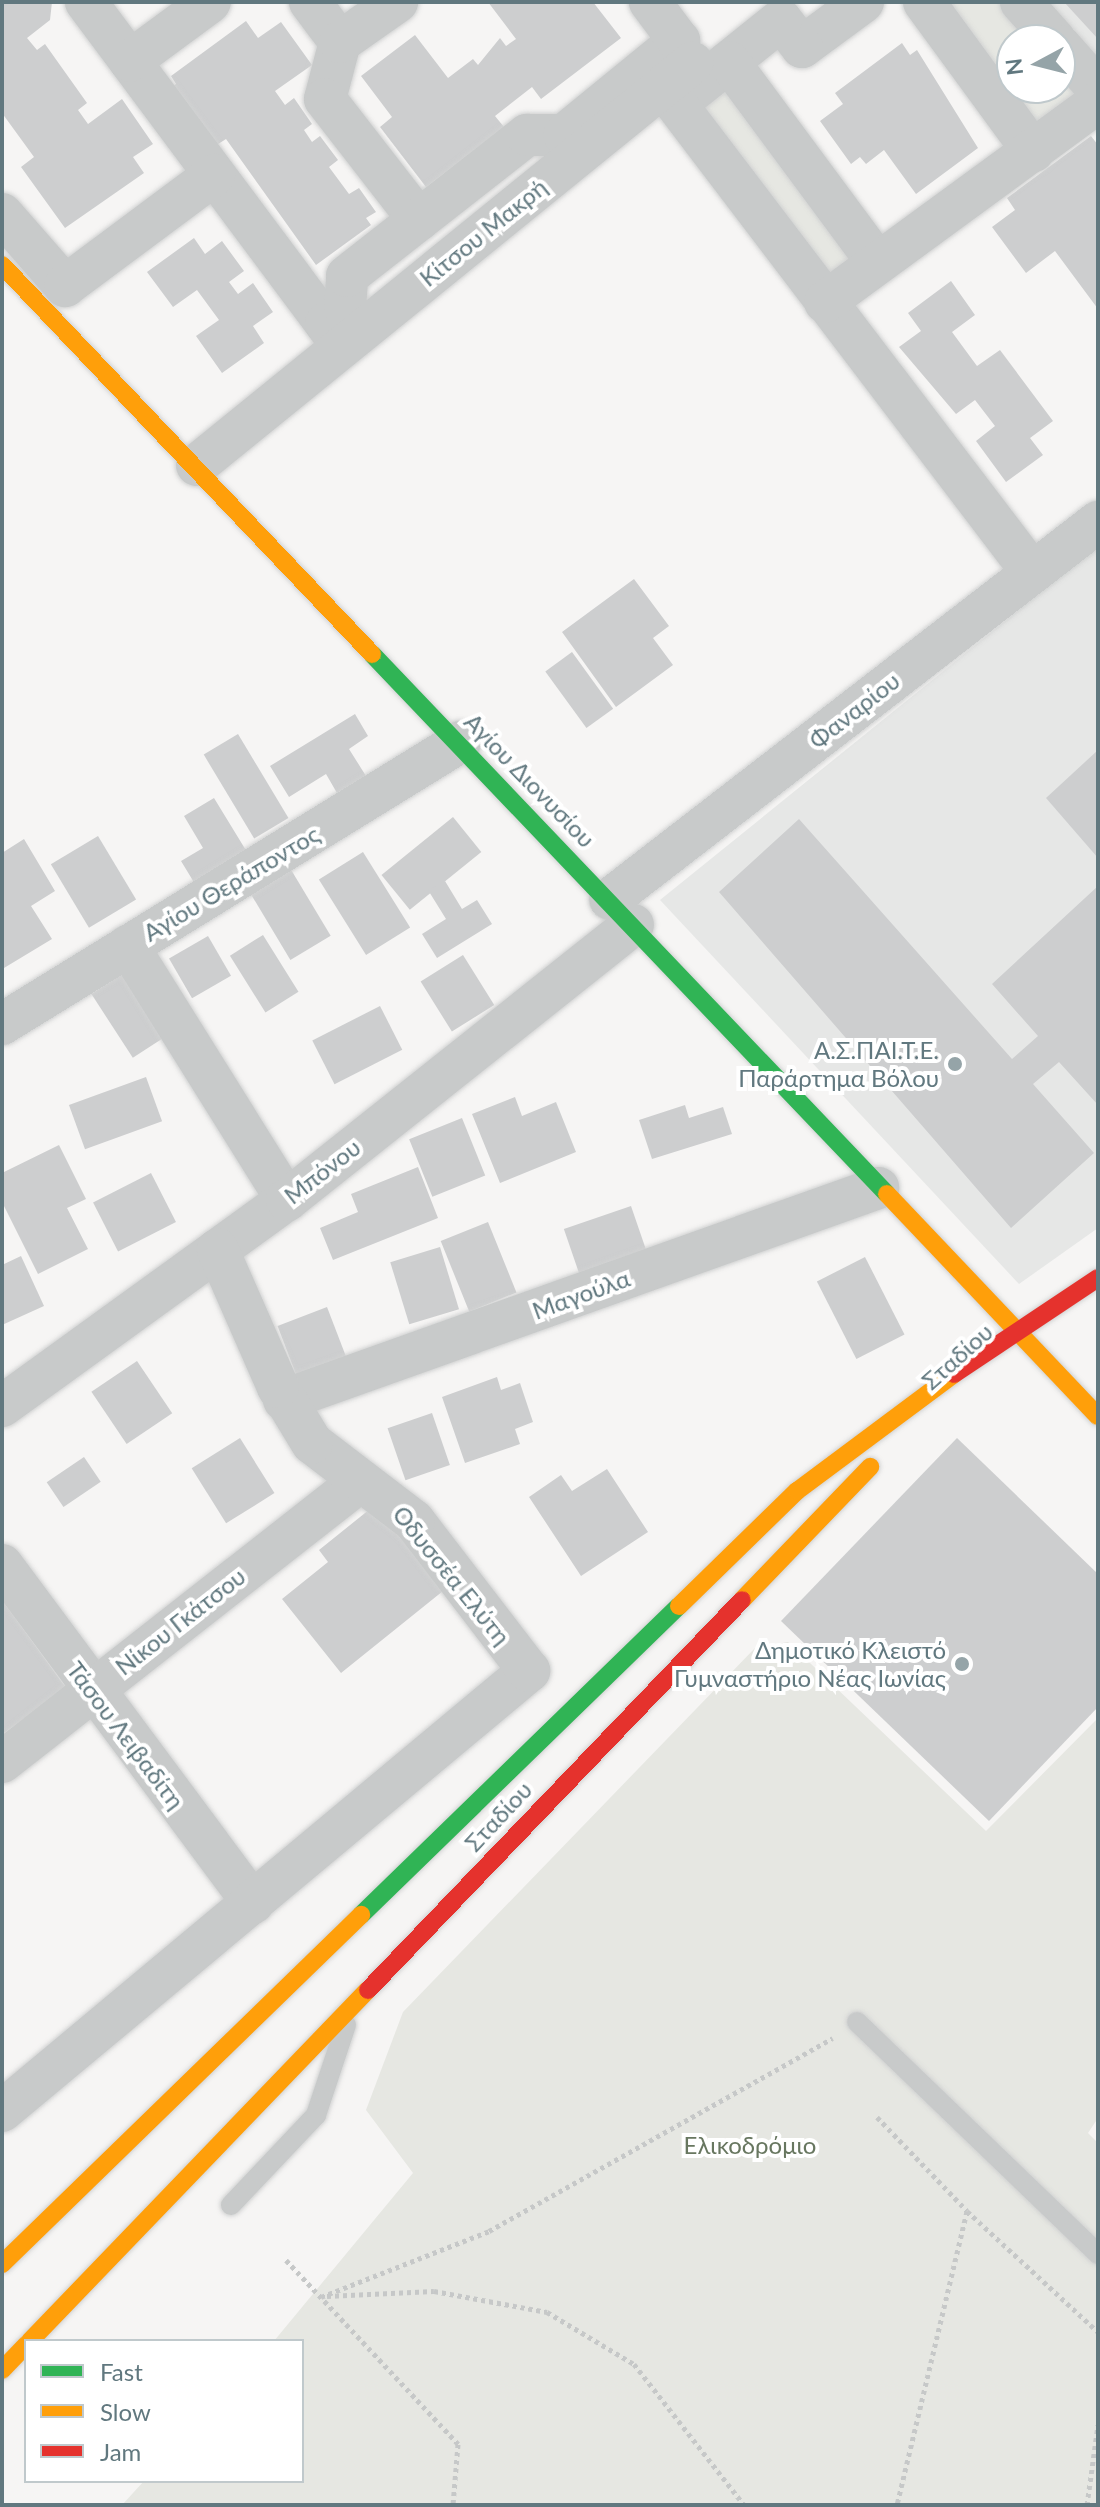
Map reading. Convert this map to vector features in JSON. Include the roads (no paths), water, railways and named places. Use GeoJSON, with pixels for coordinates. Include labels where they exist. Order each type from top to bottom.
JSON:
{"type":"FeatureCollection","features":[{"type":"Feature","properties":{"kind":"main road","name":"Αγίου Διονυσίου"},"geometry":{"type":"LineString","coordinates":[[2,265],[197,465],[622,912],[1014,1336],[1098,1416]]}},
{"type":"Feature","properties":{"kind":"main road","name":"Σταδίου"},"geometry":{"type":"LineString","coordinates":[[2,2264],[797,1491],[883,1421],[1098,1278]]}},
{"type":"Feature","properties":{"kind":"main road","name":"Σταδίου"},"geometry":{"type":"LineString","coordinates":[[32,2339],[350,2009],[812,1521],[1014,1336]]}},
{"type":"Feature","properties":{"kind":"main road","name":"Σταδίου"},"geometry":{"type":"LineString","coordinates":[[2,2370],[24,2347]]}},
{"type":"Feature","properties":{"kind":"street"},"geometry":{"type":"LineString","coordinates":[[86,2],[334,335]]}},
{"type":"Feature","properties":{"kind":"street"},"geometry":{"type":"LineString","coordinates":[[130,61],[210,2]]}},
{"type":"Feature","properties":{"kind":"street"},"geometry":{"type":"LineString","coordinates":[[310,2],[340,42]]}},
{"type":"Feature","properties":{"kind":"street"},"geometry":{"type":"LineString","coordinates":[[397,2],[340,42],[325,99],[419,220]]}},
{"type":"Feature","properties":{"kind":"street"},"geometry":{"type":"LineString","coordinates":[[334,335],[345,308],[347,276],[527,135],[564,135],[679,41],[650,2]]}},
{"type":"Feature","properties":{"kind":"street"},"geometry":{"type":"LineString","coordinates":[[680,2],[878,263]]}},
{"type":"Feature","properties":{"kind":"street","name":"Κίτσου Μακρή"},"geometry":{"type":"LineString","coordinates":[[197,465],[334,335],[721,54],[773,2]]}},
{"type":"Feature","properties":{"kind":"street"},"geometry":{"type":"LineString","coordinates":[[863,2],[802,47],[781,20],[721,54],[676,104],[1032,572]]}},
{"type":"Feature","properties":{"kind":"street"},"geometry":{"type":"LineString","coordinates":[[924,2],[1033,151]]}},
{"type":"Feature","properties":{"kind":"street"},"geometry":{"type":"LineString","coordinates":[[1021,2],[1041,24]]}},
{"type":"Feature","properties":{"kind":"street"},"geometry":{"type":"LineString","coordinates":[[1076,64],[1098,89]]}},
{"type":"Feature","properties":{"kind":"street"},"geometry":{"type":"LineString","coordinates":[[825,302],[1098,102]]}},
{"type":"Feature","properties":{"kind":"street"},"geometry":{"type":"LineString","coordinates":[[2,214],[65,286],[214,175]]}},
{"type":"Feature","properties":{"kind":"street","name":"Φαναρίου"},"geometry":{"type":"LineString","coordinates":[[622,912],[1032,572],[1098,522]]}},
{"type":"Feature","properties":{"kind":"street","name":"Αγίου Θεράποντος"},"geometry":{"type":"LineString","coordinates":[[2,1024],[460,742]]}},
{"type":"Feature","properties":{"kind":"street","name":"Μπόνου"},"geometry":{"type":"LineString","coordinates":[[2,1406],[287,1200],[622,912]]}},
{"type":"Feature","properties":{"kind":"street"},"geometry":{"type":"LineString","coordinates":[[128,946],[287,1200]]}},
{"type":"Feature","properties":{"kind":"street","name":"Μαγούλα"},"geometry":{"type":"LineString","coordinates":[[284,1400],[878,1188]]}},
{"type":"Feature","properties":{"kind":"street","name":"Οδυσσέα Ελύτη"},"geometry":{"type":"LineString","coordinates":[[218,1250],[284,1400],[326,1460],[414,1521],[529,1671],[253,1903]]}},
{"type":"Feature","properties":{"kind":"street","name":"Νίκου Γκάτσου"},"geometry":{"type":"LineString","coordinates":[[2,1762],[359,1482]]}},
{"type":"Feature","properties":{"kind":"street","name":"Τάσου Λειβαδίτη"},"geometry":{"type":"LineString","coordinates":[[2,1565],[91,1691],[253,1903]]}},
{"type":"Feature","properties":{"kind":"street"},"geometry":{"type":"LineString","coordinates":[[2,2111],[253,1903]]}},
{"type":"Feature","properties":{"kind":"lane"},"geometry":{"type":"LineString","coordinates":[[231,2205],[316,2115],[335,2074],[350,2009]]}},
{"type":"Feature","properties":{"kind":"lane"},"geometry":{"type":"LineString","coordinates":[[857,2022],[1098,2254]]}},
{"type":"Feature","properties":{"kind":"place","name":"Α.Σ.ΠΑΙ.Τ.Ε. Παράρτημα Βόλου"},"geometry":{"type":"Point","coordinates":[955,1064]}},
{"type":"Feature","properties":{"kind":"place","name":"Δημοτικό Κλειστό Γυμναστήριο Νέας Ιωνίας"},"geometry":{"type":"Point","coordinates":[962,1664]}},
{"type":"Feature","properties":{"kind":"park label","name":"Ελικοδρόμιο"},"geometry":{"type":"Point","coordinates":[750,2145]}}]}
